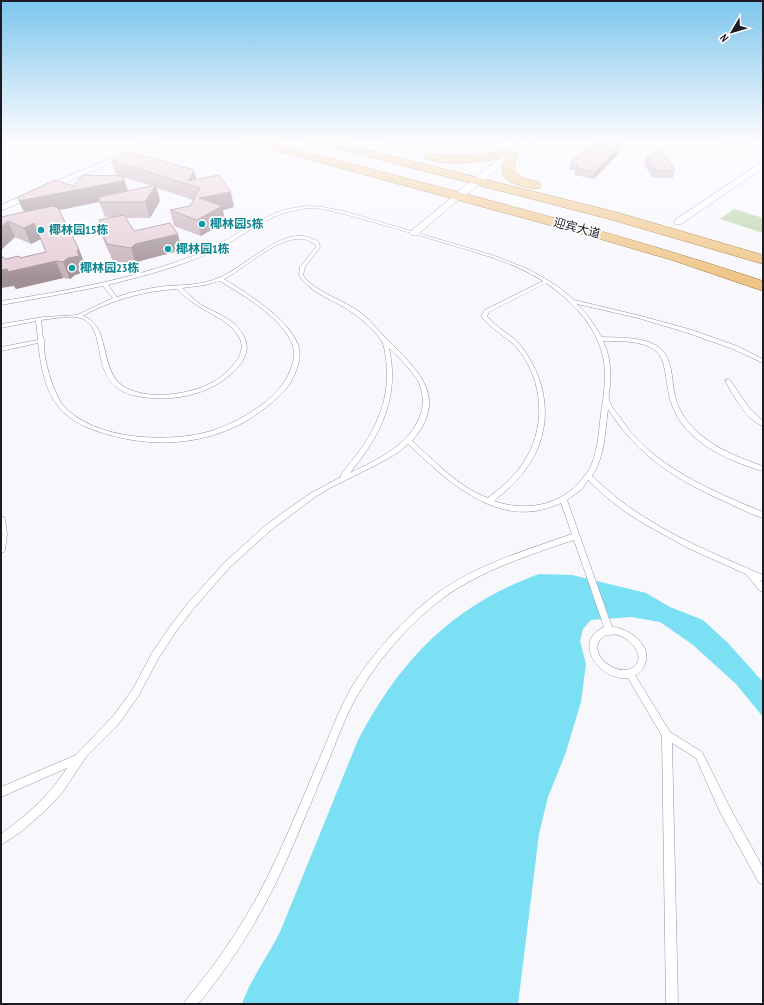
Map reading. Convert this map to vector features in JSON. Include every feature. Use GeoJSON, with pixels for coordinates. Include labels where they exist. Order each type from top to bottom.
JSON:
{"type":"FeatureCollection","features":[{"type":"Feature","properties":{"kind":"main road","name":"迎宾大道"},"geometry":{"type":"LineString","coordinates":[[425,187],[613,238],[677,257],[763,286]]}},
{"type":"Feature","properties":{"kind":"main road","name":"迎宾大道"},"geometry":{"type":"LineString","coordinates":[[500,187],[640,223],[763,260]]}},
{"type":"Feature","properties":{"kind":"main road"},"geometry":{"type":"LineString","coordinates":[[528,187],[549,200]]}},
{"type":"Feature","properties":{"kind":"main road"},"geometry":{"type":"LineString","coordinates":[[542,187],[677,222],[763,248]]}},
{"type":"Feature","properties":{"kind":"main road"},"geometry":{"type":"LineString","coordinates":[[640,223],[677,222]]}},
{"type":"Feature","properties":{"kind":"street"},"geometry":{"type":"LineString","coordinates":[[1,208],[50,187]]}},
{"type":"Feature","properties":{"kind":"street"},"geometry":{"type":"LineString","coordinates":[[414,233],[471,187]]}},
{"type":"Feature","properties":{"kind":"street"},"geometry":{"type":"LineString","coordinates":[[677,222],[730,187]]}},
{"type":"Feature","properties":{"kind":"lane"},"geometry":{"type":"LineString","coordinates":[[1,303],[57,295],[105,285],[145,274],[202,255],[265,219],[292,209],[308,207],[338,211],[512,262],[529,270],[546,281],[571,301],[588,319],[601,339],[607,360],[608,389],[598,456],[588,476],[579,488],[564,501],[551,507],[534,510],[510,507],[489,501],[468,492],[408,441]]}},
{"type":"Feature","properties":{"kind":"lane"},"geometry":{"type":"LineString","coordinates":[[1,840],[25,823],[47,802],[65,780],[79,758],[114,723],[140,687],[158,651],[190,608],[223,570],[256,537],[290,510],[326,486],[390,456],[416,433],[423,420],[426,406],[425,393],[420,381],[409,366],[384,340],[376,329],[356,312],[333,297],[310,286],[304,281],[301,274],[302,267],[318,247],[317,243],[313,240],[298,237],[282,240],[234,273],[221,279],[194,286],[136,292],[96,306],[78,316]]}},
{"type":"Feature","properties":{"kind":"lane"},"geometry":{"type":"LineString","coordinates":[[38,320],[48,382],[53,395],[62,407],[76,419],[93,428],[113,435],[137,440],[162,442],[191,438],[219,431],[244,420],[265,407],[281,392],[292,376],[296,360],[296,345],[280,325],[262,307],[221,279]]}},
{"type":"Feature","properties":{"kind":"lane"},"geometry":{"type":"LineString","coordinates":[[489,501],[508,485],[524,467],[535,449],[544,412],[542,394],[537,377],[529,361],[513,342],[484,316],[488,311],[546,281]]}},
{"type":"Feature","properties":{"kind":"lane"},"geometry":{"type":"LineString","coordinates":[[105,285],[116,298]]}},
{"type":"Feature","properties":{"kind":"lane"},"geometry":{"type":"LineString","coordinates":[[1,326],[69,315],[78,316],[90,321],[102,350],[106,372],[111,380],[119,387],[130,392],[150,396],[173,396],[188,394],[203,389],[228,375],[236,367],[245,350],[244,341],[241,334],[235,327],[219,315],[191,300],[178,287]]}},
{"type":"Feature","properties":{"kind":"lane"},"geometry":{"type":"LineString","coordinates":[[571,301],[660,322],[752,354],[763,360]]}},
{"type":"Feature","properties":{"kind":"lane"},"geometry":{"type":"LineString","coordinates":[[601,339],[632,340],[645,343],[656,348],[664,356],[673,399],[684,422],[695,433],[715,448],[744,463],[763,469]]}},
{"type":"Feature","properties":{"kind":"lane"},"geometry":{"type":"LineString","coordinates":[[341,479],[368,445],[384,412],[389,396],[391,366],[384,340]]}},
{"type":"Feature","properties":{"kind":"lane"},"geometry":{"type":"LineString","coordinates":[[1,349],[42,341]]}},
{"type":"Feature","properties":{"kind":"lane"},"geometry":{"type":"LineString","coordinates":[[728,381],[754,419],[763,424]]}},
{"type":"Feature","properties":{"kind":"lane"},"geometry":{"type":"LineString","coordinates":[[606,400],[616,419],[632,438],[653,457],[678,476],[708,492],[763,514]]}},
{"type":"Feature","properties":{"kind":"lane"},"geometry":{"type":"LineString","coordinates":[[588,476],[598,486],[640,518],[678,540],[763,578]]}},
{"type":"Feature","properties":{"kind":"lane"},"geometry":{"type":"LineString","coordinates":[[564,501],[609,631]]}},
{"type":"Feature","properties":{"kind":"lane"},"geometry":{"type":"LineString","coordinates":[[1,519],[3,534],[1,550]]}},
{"type":"Feature","properties":{"kind":"lane"},"geometry":{"type":"LineString","coordinates":[[190,1004],[212,979],[251,921],[280,864],[348,703],[375,660],[406,625],[440,596],[476,574],[514,557],[576,536]]}},
{"type":"Feature","properties":{"kind":"lane"},"geometry":{"type":"LineString","coordinates":[[749,572],[763,589]]}},
{"type":"Feature","properties":{"kind":"lane"},"geometry":{"type":"LineString","coordinates":[[616,630],[624,633],[633,639],[639,646],[642,654],[642,662],[636,670],[630,674],[616,673],[603,667],[597,660],[594,653],[594,640],[604,631],[609,631],[616,630]]}},
{"type":"Feature","properties":{"kind":"lane"},"geometry":{"type":"LineString","coordinates":[[630,674],[667,735],[699,755],[724,808],[763,879]]}},
{"type":"Feature","properties":{"kind":"lane"},"geometry":{"type":"LineString","coordinates":[[667,735],[672,1004]]}},
{"type":"Feature","properties":{"kind":"lane"},"geometry":{"type":"LineString","coordinates":[[1,792],[79,758]]}},
{"type":"Feature","properties":{"kind":"green space"},"geometry":{"type":"Polygon","coordinates":[[[734,209],[763,218],[763,233],[720,219],[734,209]]]}},
{"type":"Feature","properties":{"kind":"water"},"geometry":{"type":"Polygon","coordinates":[[[539,574],[572,575],[646,593],[670,607],[703,620],[728,643],[763,682],[763,717],[736,684],[693,645],[660,622],[631,617],[591,620],[583,629],[580,641],[586,664],[581,702],[565,755],[548,797],[539,834],[518,1004],[242,1004],[254,977],[280,932],[358,740],[392,684],[411,660],[455,619],[480,602],[508,587],[539,574]]]}},
{"type":"Feature","properties":{"kind":"building"},"geometry":{"type":"Polygon","coordinates":[[[40,187],[92,187],[19,201],[18,197],[40,187]]]}},
{"type":"Feature","properties":{"kind":"building"},"geometry":{"type":"Polygon","coordinates":[[[147,187],[155,187],[145,202],[99,202],[99,197],[147,187]]]}},
{"type":"Feature","properties":{"kind":"building"},"geometry":{"type":"Polygon","coordinates":[[[197,187],[227,187],[231,192],[199,198],[222,206],[197,220],[170,210],[190,206],[200,188],[197,187]]]}},
{"type":"Feature","properties":{"kind":"building"},"geometry":{"type":"Polygon","coordinates":[[[52,206],[58,208],[79,249],[77,250],[79,256],[68,258],[63,262],[56,261],[8,272],[7,269],[1,270],[1,256],[6,259],[19,256],[20,258],[46,252],[34,223],[24,228],[8,221],[1,227],[1,217],[52,206]]]}},
{"type":"Feature","properties":{"kind":"building"},"geometry":{"type":"Polygon","coordinates":[[[124,215],[134,231],[170,223],[178,234],[135,244],[131,248],[107,244],[97,223],[100,223],[99,220],[124,215]]]}},
{"type":"Feature","properties":{"kind":"place","name":"椰林园5栋"},"geometry":{"type":"Point","coordinates":[202,224]}},
{"type":"Feature","properties":{"kind":"place","name":"椰林园15栋"},"geometry":{"type":"Point","coordinates":[41,230]}},
{"type":"Feature","properties":{"kind":"place","name":"椰林园1栋"},"geometry":{"type":"Point","coordinates":[168,249]}},
{"type":"Feature","properties":{"kind":"place","name":"椰林园23栋"},"geometry":{"type":"Point","coordinates":[72,268]}}]}
